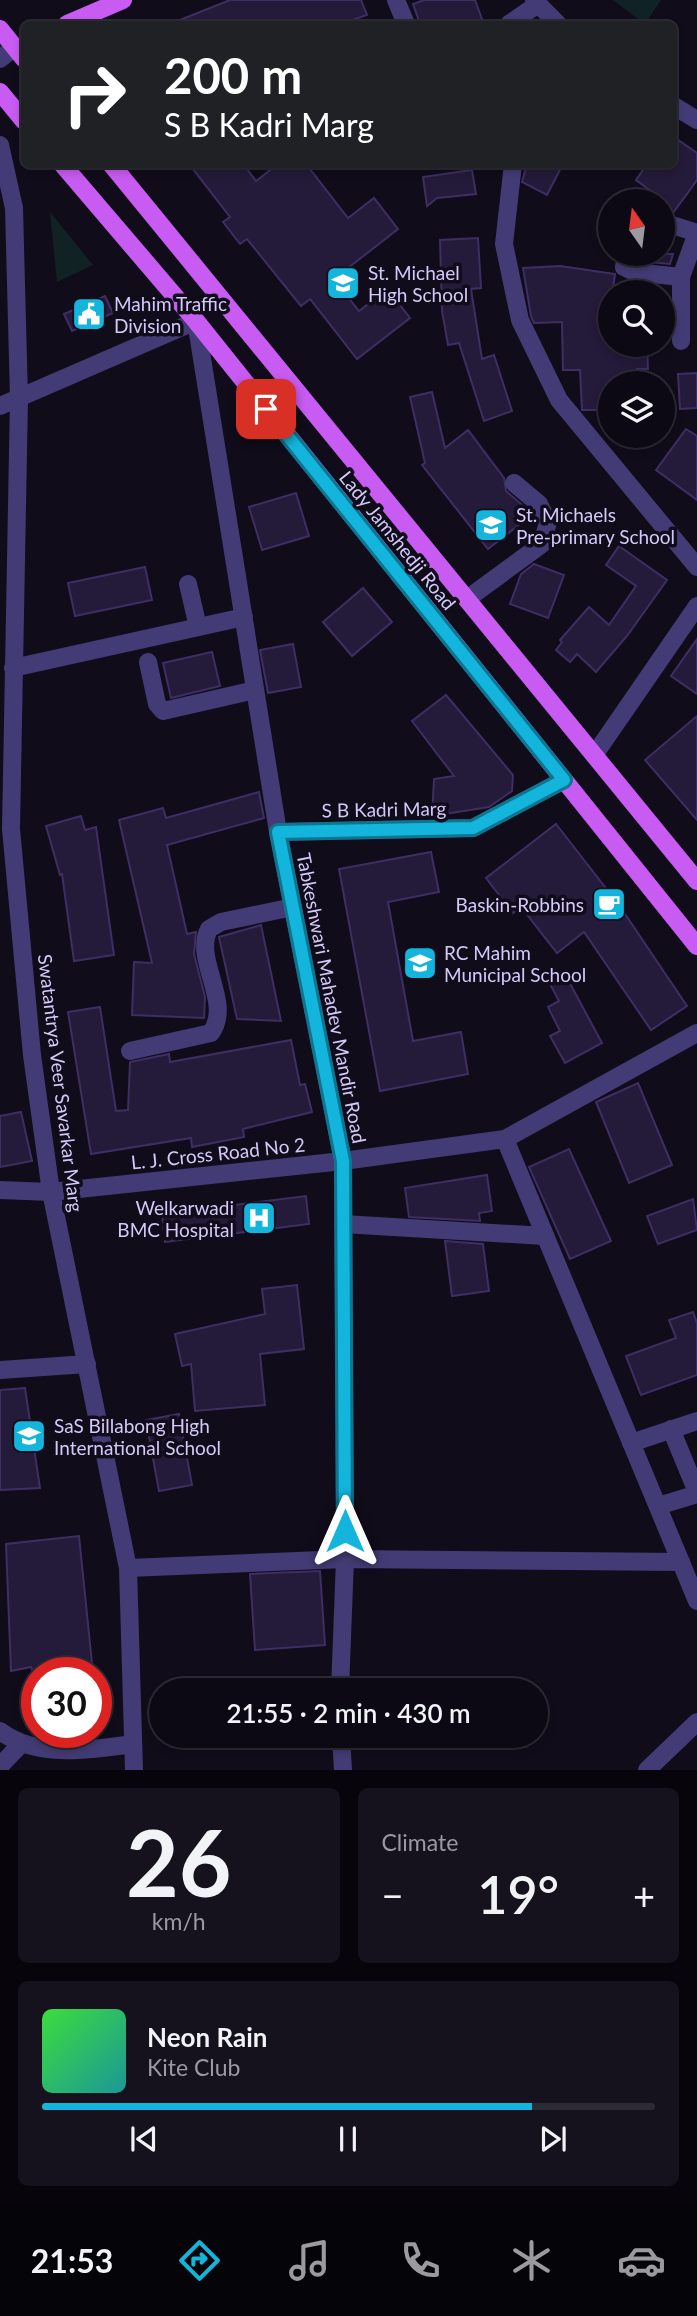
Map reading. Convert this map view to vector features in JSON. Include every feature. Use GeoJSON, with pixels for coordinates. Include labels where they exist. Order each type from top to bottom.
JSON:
{"type":"FeatureCollection","features":[{"type":"Feature","properties":{"kind":"main road"},"geometry":{"type":"LineString","coordinates":[[74,21],[123,0]]}},
{"type":"Feature","properties":{"kind":"main road"},"geometry":{"type":"LineString","coordinates":[[0,29],[21,49]]}},
{"type":"Feature","properties":{"kind":"main road"},"geometry":{"type":"LineString","coordinates":[[0,92],[21,117]]}},
{"type":"Feature","properties":{"kind":"main road","name":"Lady Jamshedji Road"},"geometry":{"type":"LineString","coordinates":[[65,168],[196,321],[697,946]]}},
{"type":"Feature","properties":{"kind":"main road","name":"Lady Jamshedji Road"},"geometry":{"type":"LineString","coordinates":[[114,168],[697,881]]}},
{"type":"Feature","properties":{"kind":"street"},"geometry":{"type":"LineString","coordinates":[[396,0],[405,21]]}},
{"type":"Feature","properties":{"kind":"street"},"geometry":{"type":"LineString","coordinates":[[513,21],[536,2],[555,21]]}},
{"type":"Feature","properties":{"kind":"street"},"geometry":{"type":"LineString","coordinates":[[0,59],[21,49]]}},
{"type":"Feature","properties":{"kind":"street"},"geometry":{"type":"LineString","coordinates":[[677,108],[697,120]]}},
{"type":"Feature","properties":{"kind":"street","name":"Swatantrya Veer Savarkar Marg"},"geometry":{"type":"LineString","coordinates":[[0,145],[14,208],[19,398],[8,641],[13,668],[6,709],[11,829],[32,1055],[51,1192],[128,1569],[134,1770]]}},
{"type":"Feature","properties":{"kind":"street"},"geometry":{"type":"LineString","coordinates":[[513,168],[504,244],[520,320],[559,400],[697,567]]}},
{"type":"Feature","properties":{"kind":"street"},"geometry":{"type":"LineString","coordinates":[[676,226],[697,233],[681,278],[681,341]]}},
{"type":"Feature","properties":{"kind":"street"},"geometry":{"type":"LineString","coordinates":[[624,266],[634,272],[681,278]]}},
{"type":"Feature","properties":{"kind":"street"},"geometry":{"type":"LineString","coordinates":[[0,405],[196,321]]}},
{"type":"Feature","properties":{"kind":"street","name":"Tabkeshwari Mahadev Mandir Road"},"geometry":{"type":"LineString","coordinates":[[196,321],[278,832],[343,1161],[345,1559],[340,1678]]}},
{"type":"Feature","properties":{"kind":"street"},"geometry":{"type":"LineString","coordinates":[[467,599],[542,544],[548,522],[539,504],[514,483]]}},
{"type":"Feature","properties":{"kind":"street"},"geometry":{"type":"LineString","coordinates":[[188,584],[198,627]]}},
{"type":"Feature","properties":{"kind":"street"},"geometry":{"type":"LineString","coordinates":[[595,754],[697,606]]}},
{"type":"Feature","properties":{"kind":"street"},"geometry":{"type":"LineString","coordinates":[[13,668],[244,617]]}},
{"type":"Feature","properties":{"kind":"street"},"geometry":{"type":"LineString","coordinates":[[148,662],[158,704],[163,711],[255,690]]}},
{"type":"Feature","properties":{"kind":"street","name":"S B Kadri Marg"},"geometry":{"type":"LineString","coordinates":[[278,832],[473,828],[564,780]]}},
{"type":"Feature","properties":{"kind":"street"},"geometry":{"type":"LineString","coordinates":[[130,1051],[211,1033],[218,1011],[205,943],[209,929],[221,922],[293,907]]}},
{"type":"Feature","properties":{"kind":"street","name":"L. J. Cross Road No 2"},"geometry":{"type":"LineString","coordinates":[[0,1190],[51,1192],[343,1161],[505,1139],[697,1032]]}},
{"type":"Feature","properties":{"kind":"street"},"geometry":{"type":"LineString","coordinates":[[505,1139],[697,1601]]}},
{"type":"Feature","properties":{"kind":"street"},"geometry":{"type":"LineString","coordinates":[[343,1224],[545,1236]]}},
{"type":"Feature","properties":{"kind":"street"},"geometry":{"type":"LineString","coordinates":[[0,1370],[88,1364]]}},
{"type":"Feature","properties":{"kind":"street"},"geometry":{"type":"LineString","coordinates":[[631,1443],[697,1421]]}},
{"type":"Feature","properties":{"kind":"street"},"geometry":{"type":"LineString","coordinates":[[657,1506],[697,1493],[671,1429]]}},
{"type":"Feature","properties":{"kind":"street"},"geometry":{"type":"LineString","coordinates":[[128,1569],[345,1559],[681,1562]]}},
{"type":"Feature","properties":{"kind":"street"},"geometry":{"type":"LineString","coordinates":[[647,1770],[697,1722]]}},
{"type":"Feature","properties":{"kind":"street"},"geometry":{"type":"LineString","coordinates":[[0,1731],[21,1744],[0,1766]]}},
{"type":"Feature","properties":{"kind":"street"},"geometry":{"type":"LineString","coordinates":[[112,1747],[133,1744]]}},
{"type":"Feature","properties":{"kind":"street"},"geometry":{"type":"LineString","coordinates":[[32,1748],[105,1748]]}},
{"type":"Feature","properties":{"kind":"street"},"geometry":{"type":"LineString","coordinates":[[342,1748],[343,1770]]}},
{"type":"Feature","properties":{"kind":"shaded area"},"geometry":{"type":"Polygon","coordinates":[[[613,0],[661,0],[647,21],[641,21],[613,0]]]}},
{"type":"Feature","properties":{"kind":"shaded area"},"geometry":{"type":"Polygon","coordinates":[[[50,212],[93,265],[57,282],[50,212]]]}},
{"type":"Feature","properties":{"kind":"building"},"geometry":{"type":"Polygon","coordinates":[[[230,0],[361,0],[367,15],[350,21],[178,21],[230,0]]]}},
{"type":"Feature","properties":{"kind":"building"},"geometry":{"type":"Polygon","coordinates":[[[424,0],[475,0],[482,19],[419,21],[413,4],[424,0]]]}},
{"type":"Feature","properties":{"kind":"building"},"geometry":{"type":"Polygon","coordinates":[[[677,139],[697,153],[697,180],[676,209],[676,189],[648,189],[636,180],[644,168],[677,168],[677,139]]]}},
{"type":"Feature","properties":{"kind":"building"},"geometry":{"type":"Polygon","coordinates":[[[192,168],[246,168],[256,181],[273,168],[309,168],[348,218],[374,198],[398,229],[334,279],[359,311],[388,289],[410,318],[357,359],[310,299],[301,306],[247,239],[240,244],[223,222],[230,217],[192,168]]]}},
{"type":"Feature","properties":{"kind":"building"},"geometry":{"type":"Polygon","coordinates":[[[526,168],[561,168],[547,195],[522,182],[526,168]]]}},
{"type":"Feature","properties":{"kind":"building"},"geometry":{"type":"Polygon","coordinates":[[[472,170],[476,194],[437,198],[427,206],[423,177],[472,170]]]}},
{"type":"Feature","properties":{"kind":"building"},"geometry":{"type":"Polygon","coordinates":[[[478,238],[481,288],[471,289],[482,359],[494,355],[512,411],[484,421],[459,343],[448,345],[442,311],[440,240],[478,238]]]}},
{"type":"Feature","properties":{"kind":"building"},"geometry":{"type":"Polygon","coordinates":[[[560,266],[615,274],[614,280],[598,280],[598,357],[648,357],[648,369],[598,371],[598,410],[582,410],[580,370],[563,370],[562,322],[534,323],[523,268],[560,266]]]}},
{"type":"Feature","properties":{"kind":"building","name":"Mahim Traffic Division"},"geometry":{"type":"Polygon","coordinates":[[[105,296],[113,313],[72,331],[64,314],[105,296]]]}},
{"type":"Feature","properties":{"kind":"building"},"geometry":{"type":"Polygon","coordinates":[[[697,373],[697,408],[680,409],[678,374],[697,373]]]}},
{"type":"Feature","properties":{"kind":"building"},"geometry":{"type":"Polygon","coordinates":[[[432,392],[445,448],[468,430],[504,478],[506,491],[529,511],[529,517],[488,549],[422,465],[425,463],[410,397],[432,392]]]}},
{"type":"Feature","properties":{"kind":"building"},"geometry":{"type":"Polygon","coordinates":[[[686,429],[697,436],[697,500],[656,470],[672,448],[675,448],[686,429]]]}},
{"type":"Feature","properties":{"kind":"building"},"geometry":{"type":"Polygon","coordinates":[[[296,493],[309,536],[262,550],[249,507],[296,493]]]}},
{"type":"Feature","properties":{"kind":"building"},"geometry":{"type":"Polygon","coordinates":[[[619,546],[667,580],[627,636],[596,672],[577,654],[570,662],[556,650],[562,642],[560,640],[589,607],[609,625],[636,586],[606,565],[619,546]]]}},
{"type":"Feature","properties":{"kind":"building"},"geometry":{"type":"Polygon","coordinates":[[[534,564],[564,575],[548,618],[510,604],[521,574],[534,564]]]}},
{"type":"Feature","properties":{"kind":"building"},"geometry":{"type":"Polygon","coordinates":[[[145,567],[152,600],[75,616],[68,583],[145,567]]]}},
{"type":"Feature","properties":{"kind":"building"},"geometry":{"type":"Polygon","coordinates":[[[363,588],[392,622],[352,656],[323,622],[363,588]]]}},
{"type":"Feature","properties":{"kind":"building"},"geometry":{"type":"Polygon","coordinates":[[[697,639],[697,694],[671,676],[697,639]]]}},
{"type":"Feature","properties":{"kind":"building"},"geometry":{"type":"Polygon","coordinates":[[[293,644],[301,687],[268,693],[260,650],[293,644]]]}},
{"type":"Feature","properties":{"kind":"building"},"geometry":{"type":"Polygon","coordinates":[[[212,652],[220,686],[171,698],[163,663],[212,652]]]}},
{"type":"Feature","properties":{"kind":"building"},"geometry":{"type":"Polygon","coordinates":[[[446,695],[513,775],[512,791],[489,807],[432,816],[434,779],[454,776],[412,721],[446,695]]]}},
{"type":"Feature","properties":{"kind":"building"},"geometry":{"type":"Polygon","coordinates":[[[697,716],[697,820],[645,760],[697,716]]]}},
{"type":"Feature","properties":{"kind":"building"},"geometry":{"type":"Polygon","coordinates":[[[259,792],[264,818],[167,845],[187,934],[196,932],[194,954],[205,997],[204,1018],[132,1015],[134,962],[152,963],[119,820],[163,808],[166,818],[259,792]]]}},
{"type":"Feature","properties":{"kind":"building"},"geometry":{"type":"Polygon","coordinates":[[[81,816],[85,830],[96,827],[114,955],[74,961],[62,874],[60,875],[46,826],[81,816]]]}},
{"type":"Feature","properties":{"kind":"building"},"geometry":{"type":"Polygon","coordinates":[[[556,824],[619,905],[687,1006],[651,1030],[584,932],[557,953],[521,907],[513,913],[486,878],[556,824]]]}},
{"type":"Feature","properties":{"kind":"building"},"geometry":{"type":"Polygon","coordinates":[[[431,852],[439,892],[388,902],[413,1041],[461,1032],[468,1074],[380,1091],[339,869],[431,852]]]}},
{"type":"Feature","properties":{"kind":"building"},"geometry":{"type":"Polygon","coordinates":[[[261,925],[281,1021],[237,1019],[219,937],[261,925]]]}},
{"type":"Feature","properties":{"kind":"building"},"geometry":{"type":"Polygon","coordinates":[[[566,976],[602,1043],[565,1063],[550,1036],[560,1031],[548,1007],[559,1001],[550,984],[566,976]]]}},
{"type":"Feature","properties":{"kind":"building"},"geometry":{"type":"Polygon","coordinates":[[[100,1007],[116,1111],[128,1110],[130,1062],[169,1054],[170,1062],[291,1040],[300,1085],[305,1084],[312,1112],[243,1129],[244,1137],[192,1147],[191,1138],[91,1154],[68,1012],[100,1007]]]}},
{"type":"Feature","properties":{"kind":"building"},"geometry":{"type":"Polygon","coordinates":[[[638,1083],[672,1165],[629,1183],[596,1102],[638,1083]]]}},
{"type":"Feature","properties":{"kind":"building"},"geometry":{"type":"Polygon","coordinates":[[[21,1112],[32,1161],[0,1167],[0,1116],[21,1112]]]}},
{"type":"Feature","properties":{"kind":"building"},"geometry":{"type":"Polygon","coordinates":[[[569,1149],[611,1241],[570,1259],[529,1167],[569,1149]]]}},
{"type":"Feature","properties":{"kind":"building"},"geometry":{"type":"Polygon","coordinates":[[[487,1175],[492,1211],[479,1213],[480,1221],[409,1217],[405,1188],[487,1175]]]}},
{"type":"Feature","properties":{"kind":"building"},"geometry":{"type":"Polygon","coordinates":[[[306,1196],[309,1224],[165,1242],[162,1214],[306,1196]]]}},
{"type":"Feature","properties":{"kind":"building"},"geometry":{"type":"Polygon","coordinates":[[[693,1199],[697,1230],[658,1244],[647,1216],[693,1199]]]}},
{"type":"Feature","properties":{"kind":"building"},"geometry":{"type":"Polygon","coordinates":[[[445,1241],[483,1244],[489,1291],[452,1296],[445,1241]]]}},
{"type":"Feature","properties":{"kind":"building"},"geometry":{"type":"Polygon","coordinates":[[[297,1285],[304,1349],[260,1354],[265,1405],[195,1411],[191,1364],[182,1366],[175,1334],[265,1314],[262,1289],[297,1285]]]}},
{"type":"Feature","properties":{"kind":"building"},"geometry":{"type":"Polygon","coordinates":[[[693,1312],[697,1323],[697,1375],[641,1395],[626,1356],[676,1338],[669,1320],[693,1312]]]}},
{"type":"Feature","properties":{"kind":"building"},"geometry":{"type":"Polygon","coordinates":[[[25,1388],[40,1488],[0,1490],[0,1390],[25,1388]]]}},
{"type":"Feature","properties":{"kind":"building"},"geometry":{"type":"Polygon","coordinates":[[[179,1414],[192,1485],[159,1491],[146,1420],[179,1414]]]}},
{"type":"Feature","properties":{"kind":"building"},"geometry":{"type":"Polygon","coordinates":[[[79,1536],[91,1657],[21,1657],[21,1669],[11,1671],[6,1544],[79,1536]]]}},
{"type":"Feature","properties":{"kind":"building"},"geometry":{"type":"Polygon","coordinates":[[[320,1571],[325,1645],[255,1650],[250,1574],[320,1571]]]}},
{"type":"Feature","properties":{"kind":"place","name":"St. Michael High School"},"geometry":{"type":"Point","coordinates":[343,283]}},
{"type":"Feature","properties":{"kind":"place","name":"Mahim Traffic Division"},"geometry":{"type":"Point","coordinates":[89,314]}},
{"type":"Feature","properties":{"kind":"place","name":"St. Michaels Pre-primary School"},"geometry":{"type":"Point","coordinates":[491,525]}},
{"type":"Feature","properties":{"kind":"place","name":"Baskin-Robbins"},"geometry":{"type":"Point","coordinates":[609,904]}},
{"type":"Feature","properties":{"kind":"place","name":"RC Mahim Municipal School"},"geometry":{"type":"Point","coordinates":[420,963]}},
{"type":"Feature","properties":{"kind":"place","name":"Welkarwadi BMC Hospital"},"geometry":{"type":"Point","coordinates":[259,1218]}},
{"type":"Feature","properties":{"kind":"place","name":"SaS Billabong High International School"},"geometry":{"type":"Point","coordinates":[29,1436]}},
{"type":"Feature","properties":{"kind":"route"},"geometry":{"type":"LineString","coordinates":[[266,409],[564,780],[473,828],[278,832],[343,1161],[345,1531]]}}]}
